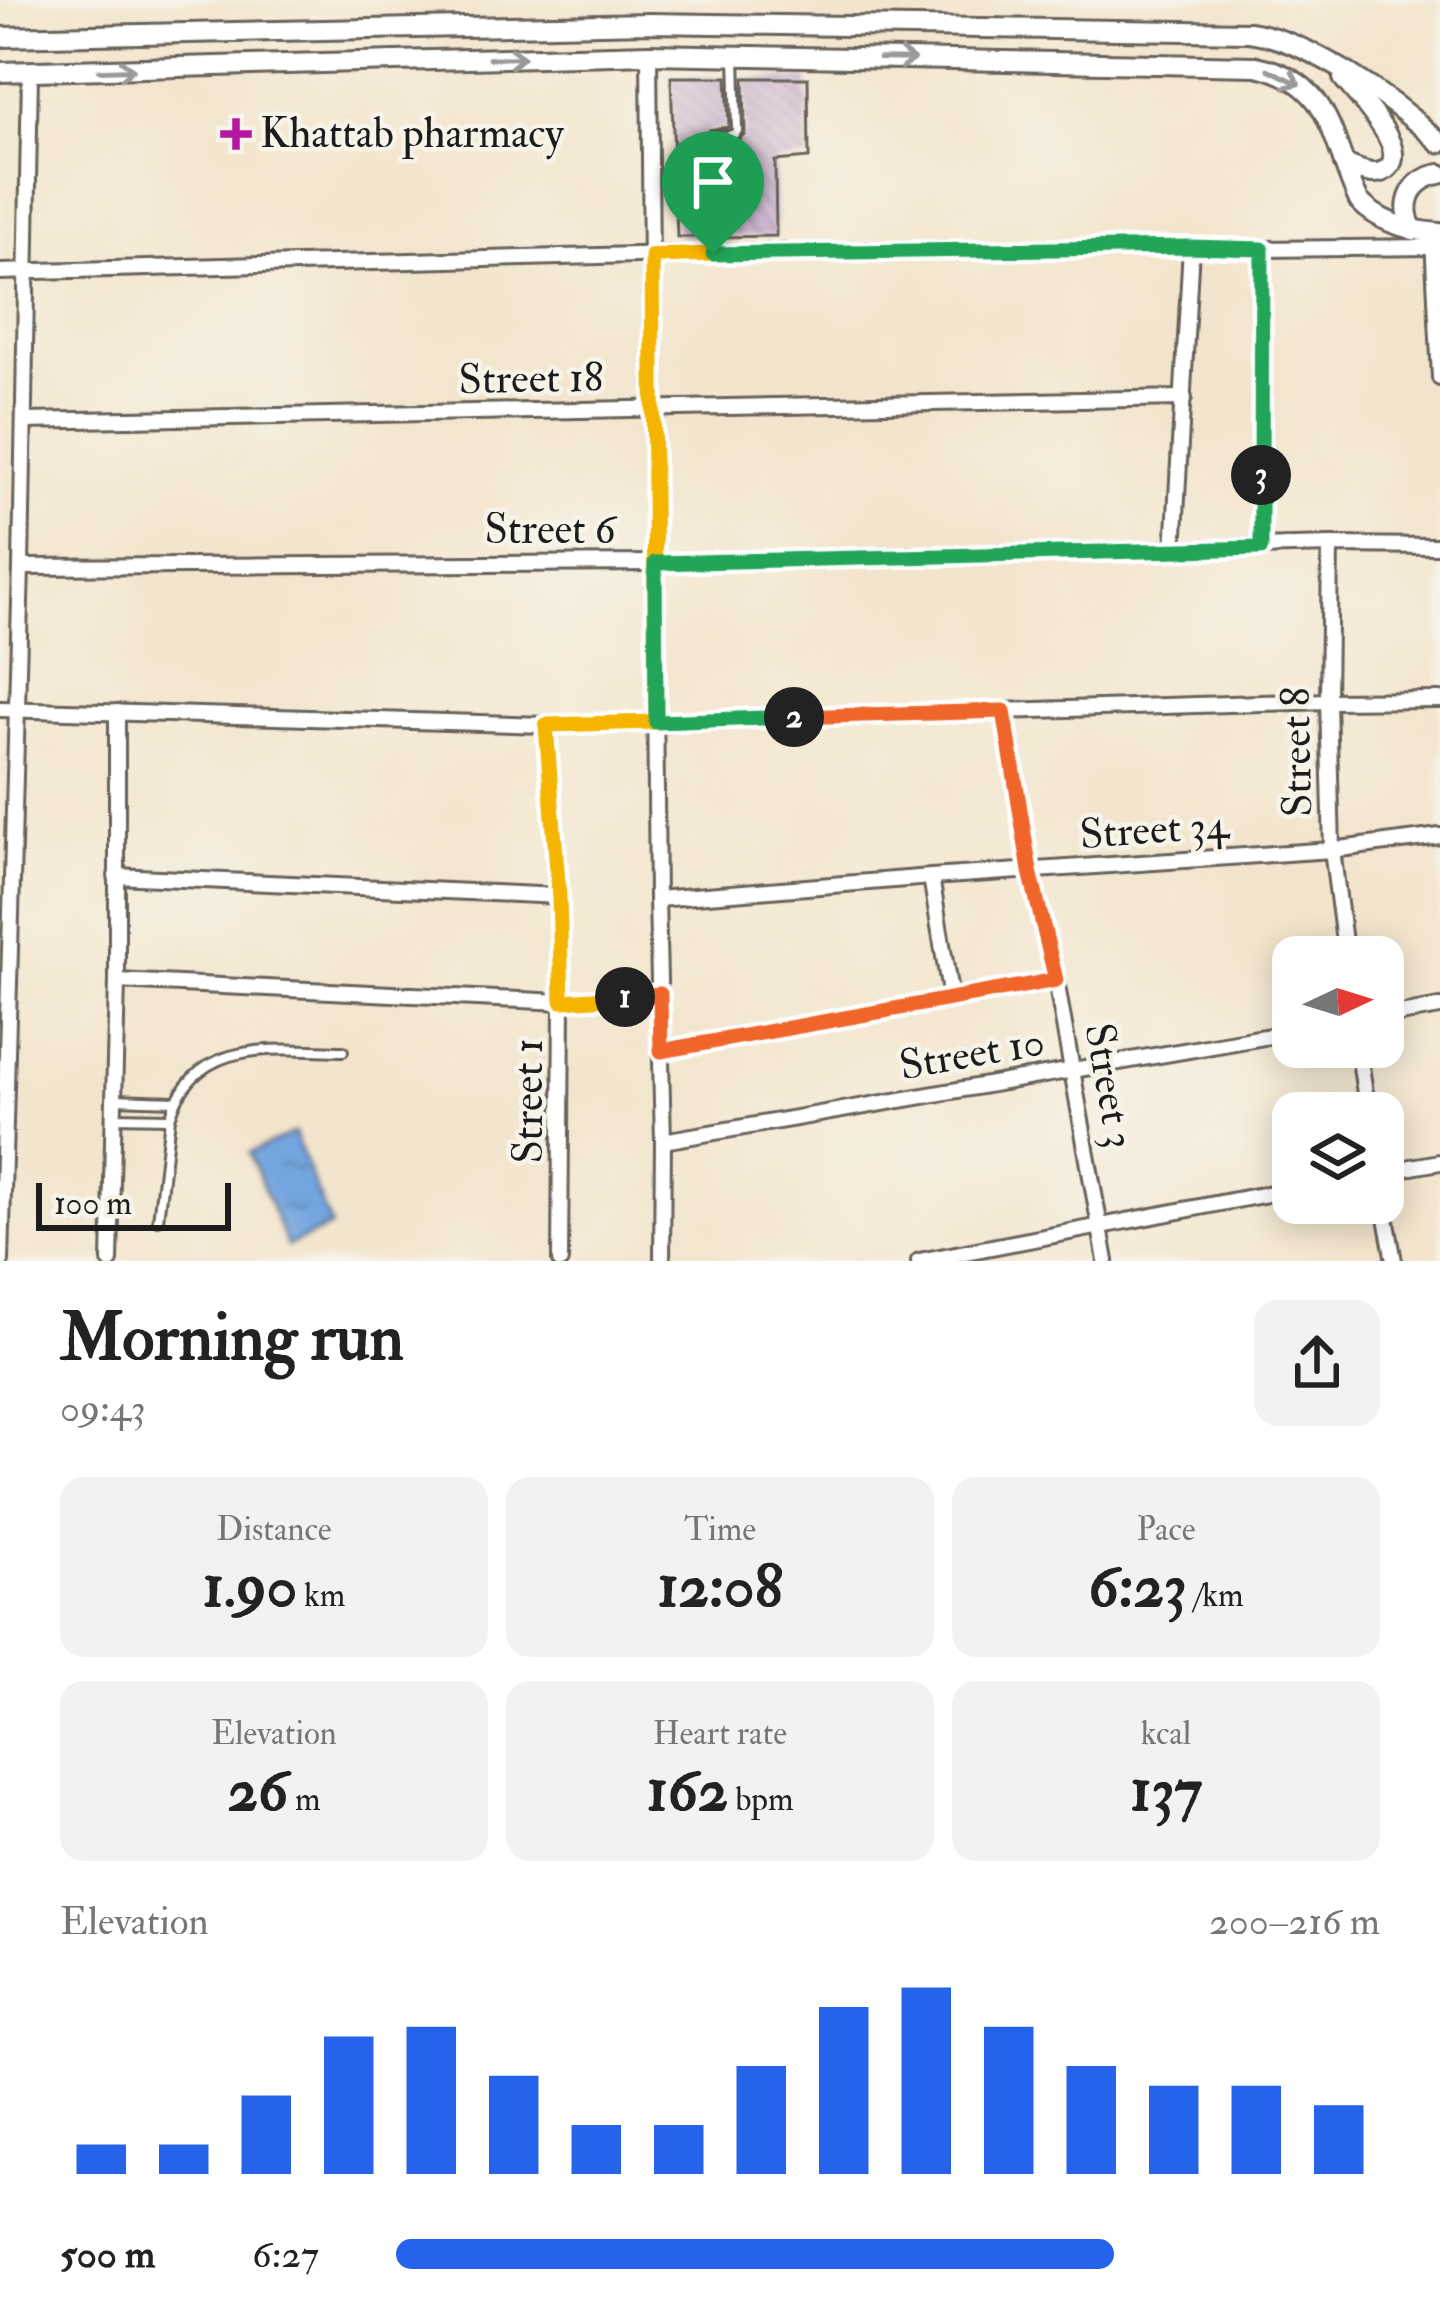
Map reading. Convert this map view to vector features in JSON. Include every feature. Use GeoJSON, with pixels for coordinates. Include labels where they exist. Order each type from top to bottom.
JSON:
{"type":"FeatureCollection","features":[{"type":"Feature","properties":{"kind":"street"},"geometry":{"type":"LineString","coordinates":[[0,37],[650,23],[1236,31],[1286,40],[1389,102],[1440,143]]}},
{"type":"Feature","properties":{"kind":"street"},"geometry":{"type":"LineString","coordinates":[[649,54],[662,1261]]}},
{"type":"Feature","properties":{"kind":"street"},"geometry":{"type":"LineString","coordinates":[[0,72],[649,54],[1256,66],[1274,70],[1311,93],[1322,108],[1359,201],[1369,212],[1430,236]]}},
{"type":"Feature","properties":{"kind":"street"},"geometry":{"type":"LineString","coordinates":[[1335,67],[1391,139],[1395,152],[1391,164],[1381,172],[1344,164]]}},
{"type":"Feature","properties":{"kind":"street"},"geometry":{"type":"LineString","coordinates":[[1,1261],[8,710],[21,567],[29,72]]}},
{"type":"Feature","properties":{"kind":"street"},"geometry":{"type":"LineString","coordinates":[[1440,174],[1419,182],[1406,205],[1407,218],[1430,236],[1440,378]]}},
{"type":"Feature","properties":{"kind":"street"},"geometry":{"type":"LineString","coordinates":[[0,272],[713,254],[1262,249],[1430,236]]}},
{"type":"Feature","properties":{"kind":"street"},"geometry":{"type":"LineString","coordinates":[[1174,550],[1190,247]]}},
{"type":"Feature","properties":{"kind":"street"},"geometry":{"type":"LineString","coordinates":[[1261,548],[1262,249]]}},
{"type":"Feature","properties":{"kind":"street","name":"Street 18"},"geometry":{"type":"LineString","coordinates":[[24,422],[1184,398]]}},
{"type":"Feature","properties":{"kind":"street","name":"Street 8"},"geometry":{"type":"LineString","coordinates":[[1330,545],[1332,850],[1343,936]]}},
{"type":"Feature","properties":{"kind":"street","name":"Street 6"},"geometry":{"type":"LineString","coordinates":[[21,567],[655,563],[1440,546]]}},
{"type":"Feature","properties":{"kind":"street"},"geometry":{"type":"LineString","coordinates":[[8,710],[546,725],[1440,700]]}},
{"type":"Feature","properties":{"kind":"street","name":"Street 3"},"geometry":{"type":"LineString","coordinates":[[1004,711],[1030,871],[1056,980],[1106,1261]]}},
{"type":"Feature","properties":{"kind":"street"},"geometry":{"type":"LineString","coordinates":[[110,1261],[117,712]]}},
{"type":"Feature","properties":{"kind":"street","name":"Street 1"},"geometry":{"type":"LineString","coordinates":[[546,725],[562,1001],[560,1261]]}},
{"type":"Feature","properties":{"kind":"street","name":"Street 34"},"geometry":{"type":"LineString","coordinates":[[658,898],[1332,850],[1440,836]]}},
{"type":"Feature","properties":{"kind":"street"},"geometry":{"type":"LineString","coordinates":[[116,876],[559,896]]}},
{"type":"Feature","properties":{"kind":"street"},"geometry":{"type":"LineString","coordinates":[[932,877],[951,1000]]}},
{"type":"Feature","properties":{"kind":"street"},"geometry":{"type":"LineString","coordinates":[[661,1051],[1056,980]]}},
{"type":"Feature","properties":{"kind":"street"},"geometry":{"type":"LineString","coordinates":[[117,981],[562,1001],[660,994]]}},
{"type":"Feature","properties":{"kind":"street"},"geometry":{"type":"LineString","coordinates":[[1404,1012],[1440,1006]]}},
{"type":"Feature","properties":{"kind":"street","name":"Street 10"},"geometry":{"type":"LineString","coordinates":[[663,1141],[1272,1036]]}},
{"type":"Feature","properties":{"kind":"street"},"geometry":{"type":"LineString","coordinates":[[1404,1168],[1440,1162]]}},
{"type":"Feature","properties":{"kind":"street"},"geometry":{"type":"LineString","coordinates":[[919,1261],[1272,1193]]}},
{"type":"Feature","properties":{"kind":"street"},"geometry":{"type":"LineString","coordinates":[[1387,1224],[1394,1261]]}},
{"type":"Feature","properties":{"kind":"lane"},"geometry":{"type":"LineString","coordinates":[[268,32],[268,66]]}},
{"type":"Feature","properties":{"kind":"lane"},"geometry":{"type":"LineString","coordinates":[[713,254],[709,144],[712,138],[737,131],[735,56]]}},
{"type":"Feature","properties":{"kind":"lane"},"geometry":{"type":"LineString","coordinates":[[158,1220],[170,1118],[175,1101],[194,1076],[219,1058],[250,1050],[343,1051]]}},
{"type":"Feature","properties":{"kind":"lane"},"geometry":{"type":"LineString","coordinates":[[114,1099],[175,1101]]}},
{"type":"Feature","properties":{"kind":"lane"},"geometry":{"type":"LineString","coordinates":[[113,1117],[170,1118]]}},
{"type":"Feature","properties":{"kind":"water"},"geometry":{"type":"Polygon","coordinates":[[[294,1133],[331,1227],[287,1246],[249,1153],[294,1133]]]}},
{"type":"Feature","properties":{"kind":"building"},"geometry":{"type":"Polygon","coordinates":[[[671,77],[727,77],[729,127],[709,130],[701,141],[704,237],[677,237],[671,77]]]}},
{"type":"Feature","properties":{"kind":"building"},"geometry":{"type":"Polygon","coordinates":[[[744,78],[808,78],[809,158],[775,161],[776,236],[721,237],[717,146],[736,143],[745,133],[744,78]]]}},
{"type":"Feature","properties":{"kind":"place","name":"Khattab pharmacy"},"geometry":{"type":"Point","coordinates":[236,134]}},
{"type":"Feature","properties":{"kind":"route"},"geometry":{"type":"LineString","coordinates":[[713,254],[652,256],[656,722],[546,725],[562,1001],[660,994],[661,1051],[1056,980],[1030,871],[1004,711],[656,722],[655,563],[1261,548],[1262,249],[713,254]]}}]}
